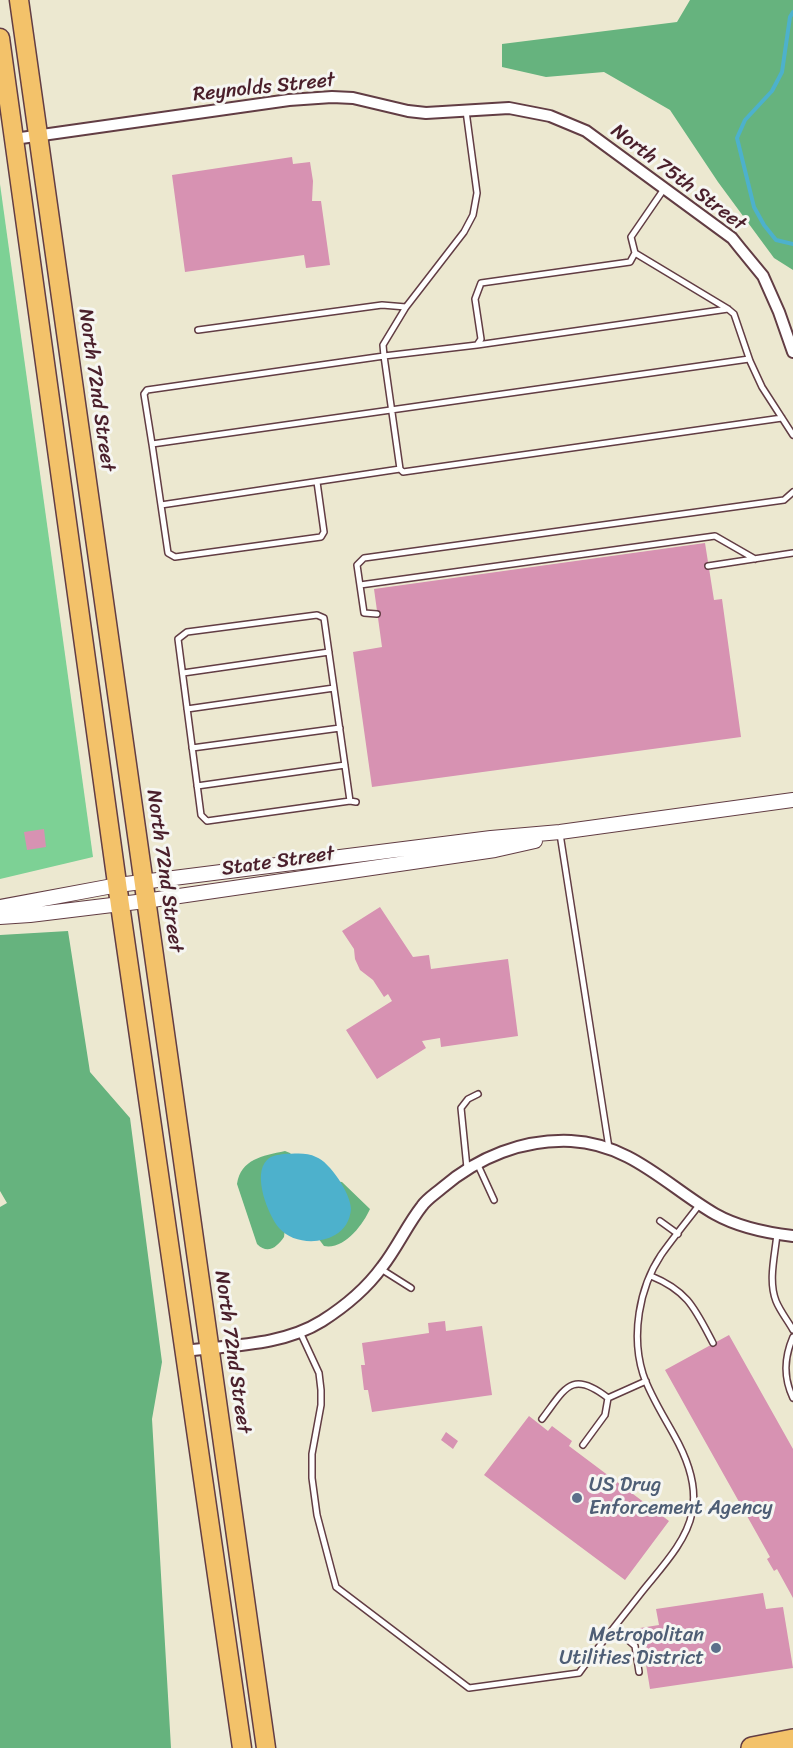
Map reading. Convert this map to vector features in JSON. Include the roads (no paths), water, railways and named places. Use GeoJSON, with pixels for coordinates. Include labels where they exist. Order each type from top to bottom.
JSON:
{"type":"FeatureCollection","features":[{"type":"Feature","properties":{"kind":"highway"},"geometry":{"type":"LineString","coordinates":[[752,1748],[793,1740]]}},
{"type":"Feature","properties":{"kind":"main road","name":"North 72nd Street"},"geometry":{"type":"LineString","coordinates":[[19,0],[266,1748]]}},
{"type":"Feature","properties":{"kind":"main road"},"geometry":{"type":"LineString","coordinates":[[0,38],[120,904],[242,1748]]}},
{"type":"Feature","properties":{"kind":"street","name":"Reynolds Street"},"geometry":{"type":"LineString","coordinates":[[14,139],[313,98],[353,98],[426,113],[509,108],[550,116],[586,131]]}},
{"type":"Feature","properties":{"kind":"street","name":"North 75th Street"},"geometry":{"type":"LineString","coordinates":[[586,131],[732,238],[753,262],[772,294],[793,352]]}},
{"type":"Feature","properties":{"kind":"street","name":"State Street"},"geometry":{"type":"LineString","coordinates":[[0,907],[118,885],[491,838],[560,832],[793,801]]}},
{"type":"Feature","properties":{"kind":"street","name":"State Street"},"geometry":{"type":"LineString","coordinates":[[0,917],[145,901],[495,850],[529,843],[560,832]]}},
{"type":"Feature","properties":{"kind":"street"},"geometry":{"type":"LineString","coordinates":[[185,1351],[271,1340],[300,1332],[320,1323],[342,1308],[381,1269],[424,1204],[467,1168],[504,1151],[536,1143],[572,1141],[625,1155],[645,1165],[716,1215],[743,1226],[793,1236]]}},
{"type":"Feature","properties":{"kind":"lane"},"geometry":{"type":"LineString","coordinates":[[400,469],[383,345],[406,307],[464,232],[473,215],[477,194],[466,111]]}},
{"type":"Feature","properties":{"kind":"lane"},"geometry":{"type":"LineString","coordinates":[[477,345],[480,339],[475,299],[481,283],[630,262],[635,253],[631,237],[664,189]]}},
{"type":"Feature","properties":{"kind":"lane"},"geometry":{"type":"LineString","coordinates":[[635,253],[734,314],[749,359],[762,387],[793,435]]}},
{"type":"Feature","properties":{"kind":"lane"},"geometry":{"type":"LineString","coordinates":[[198,330],[382,305],[406,307]]}},
{"type":"Feature","properties":{"kind":"lane"},"geometry":{"type":"LineString","coordinates":[[316,482],[324,532],[321,537],[175,557],[168,553],[144,394],[147,390],[728,309]]}},
{"type":"Feature","properties":{"kind":"lane"},"geometry":{"type":"LineString","coordinates":[[152,444],[749,359]]}},
{"type":"Feature","properties":{"kind":"lane"},"geometry":{"type":"LineString","coordinates":[[161,505],[400,469],[403,472],[782,418]]}},
{"type":"Feature","properties":{"kind":"lane"},"geometry":{"type":"LineString","coordinates":[[377,614],[364,613],[357,565],[364,558],[784,500],[793,492]]}},
{"type":"Feature","properties":{"kind":"lane"},"geometry":{"type":"LineString","coordinates":[[360,585],[714,536],[754,559]]}},
{"type":"Feature","properties":{"kind":"lane"},"geometry":{"type":"LineString","coordinates":[[708,566],[793,553]]}},
{"type":"Feature","properties":{"kind":"lane"},"geometry":{"type":"LineString","coordinates":[[317,615],[324,618],[329,652],[345,765],[353,802],[207,821],[201,815],[178,639],[187,632],[317,615]]}},
{"type":"Feature","properties":{"kind":"lane"},"geometry":{"type":"LineString","coordinates":[[183,673],[329,652]]}},
{"type":"Feature","properties":{"kind":"lane"},"geometry":{"type":"LineString","coordinates":[[187,709],[334,688]]}},
{"type":"Feature","properties":{"kind":"lane"},"geometry":{"type":"LineString","coordinates":[[192,748],[340,728]]}},
{"type":"Feature","properties":{"kind":"lane"},"geometry":{"type":"LineString","coordinates":[[197,786],[345,765]]}},
{"type":"Feature","properties":{"kind":"lane"},"geometry":{"type":"LineString","coordinates":[[560,832],[609,1150]]}},
{"type":"Feature","properties":{"kind":"lane"},"geometry":{"type":"LineString","coordinates":[[467,1168],[461,1108],[468,1099],[478,1094]]}},
{"type":"Feature","properties":{"kind":"lane"},"geometry":{"type":"LineString","coordinates":[[477,1162],[494,1200]]}},
{"type":"Feature","properties":{"kind":"lane"},"geometry":{"type":"LineString","coordinates":[[300,1332],[319,1373],[321,1405],[312,1454],[312,1478],[317,1515],[336,1587],[469,1688],[579,1673],[684,1535],[692,1514],[694,1490],[689,1467],[646,1381],[639,1351],[638,1326],[641,1303],[660,1257],[700,1204]]}},
{"type":"Feature","properties":{"kind":"lane"},"geometry":{"type":"LineString","coordinates":[[660,1221],[678,1234]]}},
{"type":"Feature","properties":{"kind":"lane"},"geometry":{"type":"LineString","coordinates":[[777,1234],[773,1265],[774,1291],[776,1302],[793,1330]]}},
{"type":"Feature","properties":{"kind":"lane"},"geometry":{"type":"LineString","coordinates":[[381,1269],[411,1288]]}},
{"type":"Feature","properties":{"kind":"lane"},"geometry":{"type":"LineString","coordinates":[[651,1276],[669,1283],[682,1293],[698,1314],[713,1343]]}},
{"type":"Feature","properties":{"kind":"lane"},"geometry":{"type":"LineString","coordinates":[[793,1337],[787,1350],[785,1369],[793,1398]]}},
{"type":"Feature","properties":{"kind":"lane"},"geometry":{"type":"LineString","coordinates":[[608,1398],[646,1381]]}},
{"type":"Feature","properties":{"kind":"lane"},"geometry":{"type":"LineString","coordinates":[[542,1419],[565,1389],[571,1385],[586,1384],[608,1398]]}},
{"type":"Feature","properties":{"kind":"lane"},"geometry":{"type":"LineString","coordinates":[[583,1445],[605,1415],[608,1398]]}},
{"type":"Feature","properties":{"kind":"lane"},"geometry":{"type":"LineString","coordinates":[[614,1628],[635,1646],[639,1672]]}},
{"type":"Feature","properties":{"kind":"water"},"geometry":{"type":"Polygon","coordinates":[[[284,1154],[312,1155],[322,1160],[339,1179],[348,1195],[351,1209],[348,1221],[338,1233],[321,1240],[306,1241],[291,1237],[279,1228],[266,1204],[261,1175],[267,1160],[284,1154]]]}},
{"type":"Feature","properties":{"kind":"waterway"},"geometry":{"type":"LineString","coordinates":[[793,12],[790,17],[782,72],[772,91],[745,120],[737,138],[754,207],[776,240],[793,244]]}},
{"type":"Feature","properties":{"kind":"place","name":"US Drug Enforcement Agency"},"geometry":{"type":"Point","coordinates":[577,1498]}},
{"type":"Feature","properties":{"kind":"place","name":"Metropolitan Utilities District"},"geometry":{"type":"Point","coordinates":[716,1648]}}]}
